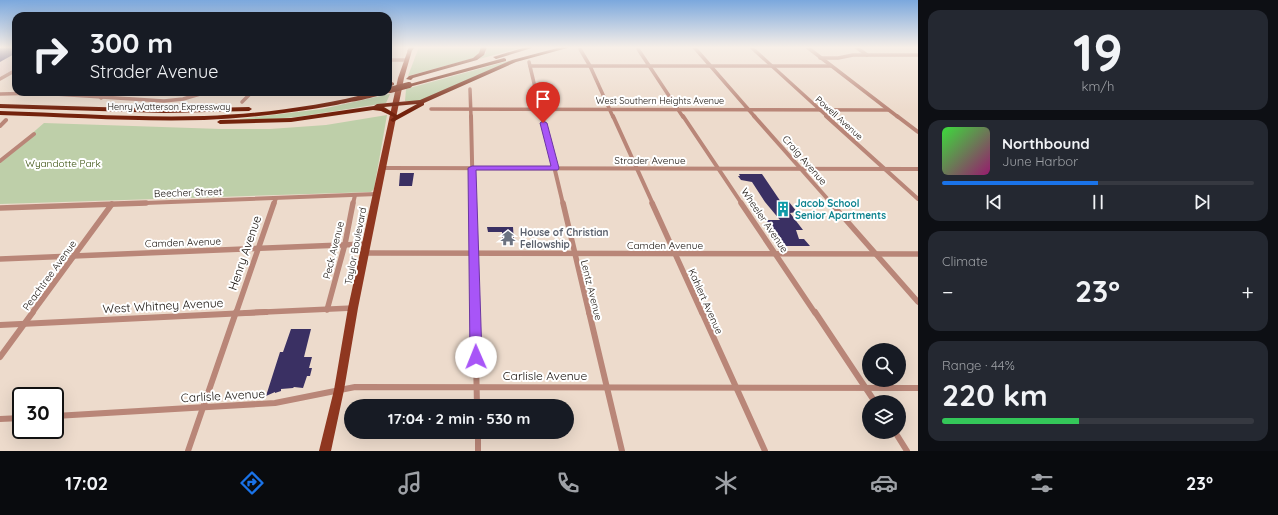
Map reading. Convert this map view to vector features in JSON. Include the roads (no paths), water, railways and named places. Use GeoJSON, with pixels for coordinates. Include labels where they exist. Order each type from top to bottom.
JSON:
{"type":"FeatureCollection","features":[{"type":"Feature","properties":{"kind":"highway"},"geometry":{"type":"LineString","coordinates":[[409,82],[411,77],[443,68]]}},
{"type":"Feature","properties":{"kind":"highway","name":"Henry Watterson Expressway"},"geometry":{"type":"LineString","coordinates":[[392,87],[458,68]]}},
{"type":"Feature","properties":{"kind":"highway","name":"Henry Watterson Expressway"},"geometry":{"type":"LineString","coordinates":[[409,82],[467,68]]}},
{"type":"Feature","properties":{"kind":"highway"},"geometry":{"type":"LineString","coordinates":[[368,108],[383,109],[393,118],[498,68]]}},
{"type":"Feature","properties":{"kind":"highway"},"geometry":{"type":"LineString","coordinates":[[175,118],[189,121],[259,122],[301,118],[396,103],[421,102],[439,95]]}},
{"type":"Feature","properties":{"kind":"highway","name":"Henry Watterson Expressway"},"geometry":{"type":"LineString","coordinates":[[0,106],[213,111],[282,105],[335,96]]}},
{"type":"Feature","properties":{"kind":"highway","name":"Henry Watterson Expressway"},"geometry":{"type":"LineString","coordinates":[[0,113],[175,118],[217,117],[275,112],[322,105],[357,96]]}},
{"type":"Feature","properties":{"kind":"main road","name":"Taylor Boulevard"},"geometry":{"type":"LineString","coordinates":[[324,451],[339,390],[366,248],[404,68]]}},
{"type":"Feature","properties":{"kind":"street","name":"Lentz Avenue"},"geometry":{"type":"LineString","coordinates":[[530,68],[622,451]]}},
{"type":"Feature","properties":{"kind":"street","name":"Kahlert Avenue"},"geometry":{"type":"LineString","coordinates":[[591,68],[735,388],[765,451]]}},
{"type":"Feature","properties":{"kind":"street","name":"Wheeler Avenue"},"geometry":{"type":"LineString","coordinates":[[651,68],[870,395]]}},
{"type":"Feature","properties":{"kind":"street","name":"Craig Avenue"},"geometry":{"type":"LineString","coordinates":[[713,68],[918,302]]}},
{"type":"Feature","properties":{"kind":"street","name":"Powell Avenue"},"geometry":{"type":"LineString","coordinates":[[772,68],[918,199]]}},
{"type":"Feature","properties":{"kind":"street"},"geometry":{"type":"LineString","coordinates":[[834,68],[918,132]]}},
{"type":"Feature","properties":{"kind":"street"},"geometry":{"type":"LineString","coordinates":[[0,79],[12,72]]}},
{"type":"Feature","properties":{"kind":"street"},"geometry":{"type":"LineString","coordinates":[[470,89],[477,399]]}},
{"type":"Feature","properties":{"kind":"street"},"geometry":{"type":"LineString","coordinates":[[0,94],[12,94]]}},
{"type":"Feature","properties":{"kind":"street"},"geometry":{"type":"LineString","coordinates":[[73,96],[164,101],[196,96]]}},
{"type":"Feature","properties":{"kind":"street"},"geometry":{"type":"LineString","coordinates":[[242,102],[248,96]]}},
{"type":"Feature","properties":{"kind":"street","name":"West Southern Heights Avenue"},"geometry":{"type":"LineString","coordinates":[[431,109],[888,110]]}},
{"type":"Feature","properties":{"kind":"street"},"geometry":{"type":"LineString","coordinates":[[0,119],[6,120],[0,126]]}},
{"type":"Feature","properties":{"kind":"street"},"geometry":{"type":"LineString","coordinates":[[0,161],[34,134]]}},
{"type":"Feature","properties":{"kind":"street","name":"Strader Avenue"},"geometry":{"type":"LineString","coordinates":[[383,168],[918,169]]}},
{"type":"Feature","properties":{"kind":"street","name":"Beecher Street"},"geometry":{"type":"LineString","coordinates":[[0,208],[377,194]]}},
{"type":"Feature","properties":{"kind":"street","name":"Peck Avenue"},"geometry":{"type":"LineString","coordinates":[[327,310],[345,244],[355,195]]}},
{"type":"Feature","properties":{"kind":"street","name":"Henry Avenue"},"geometry":{"type":"LineString","coordinates":[[188,451],[276,198]]}},
{"type":"Feature","properties":{"kind":"street","name":"Peachtree Avenue"},"geometry":{"type":"LineString","coordinates":[[0,357],[112,204]]}},
{"type":"Feature","properties":{"kind":"street","name":"Camden Avenue"},"geometry":{"type":"LineString","coordinates":[[0,259],[345,244],[366,248],[473,253],[918,254]]}},
{"type":"Feature","properties":{"kind":"street","name":"West Whitney Avenue"},"geometry":{"type":"LineString","coordinates":[[0,325],[354,308]]}},
{"type":"Feature","properties":{"kind":"street","name":"Carlisle Avenue"},"geometry":{"type":"LineString","coordinates":[[64,416],[275,404],[355,387],[918,388]]}},
{"type":"Feature","properties":{"kind":"street"},"geometry":{"type":"LineString","coordinates":[[0,419],[12,418]]}},
{"type":"Feature","properties":{"kind":"street"},"geometry":{"type":"LineString","coordinates":[[478,439],[478,451]]}},
{"type":"Feature","properties":{"kind":"street"},"geometry":{"type":"LineString","coordinates":[[899,439],[907,451]]}},
{"type":"Feature","properties":{"kind":"place","name":"Jacob School Senior Apartments"},"geometry":{"type":"Point","coordinates":[783,209]}},
{"type":"Feature","properties":{"kind":"place","name":"House of Christian Fellowship"},"geometry":{"type":"Point","coordinates":[508,238]}},
{"type":"Feature","properties":{"kind":"park label","name":"Wyandotte Park"},"geometry":{"type":"Point","coordinates":[63,163]}}]}
